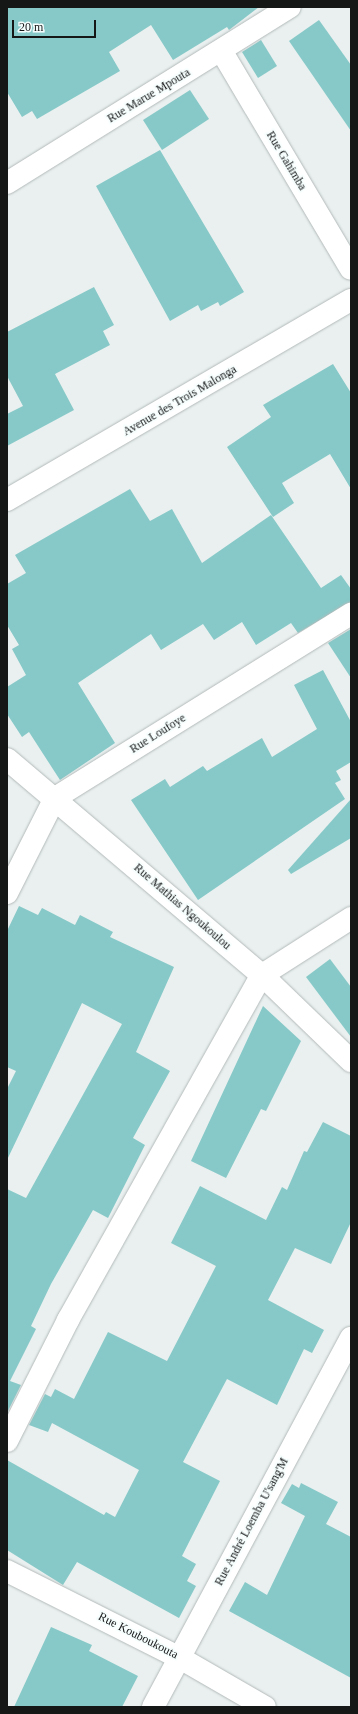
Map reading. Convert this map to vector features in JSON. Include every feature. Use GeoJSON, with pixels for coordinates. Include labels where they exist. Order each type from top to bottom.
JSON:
{"type":"FeatureCollection","features":[{"type":"Feature","properties":{"kind":"street","name":"Rue Marue Mpouta"},"geometry":{"type":"LineString","coordinates":[[7,183],[222,52],[290,7]]}},
{"type":"Feature","properties":{"kind":"street","name":"Rue Gahimba"},"geometry":{"type":"LineString","coordinates":[[222,52],[351,269]]}},
{"type":"Feature","properties":{"kind":"street","name":"Avenue des Trois Malonga"},"geometry":{"type":"LineString","coordinates":[[7,500],[351,300]]}},
{"type":"Feature","properties":{"kind":"street","name":"Rue Loufoye"},"geometry":{"type":"LineString","coordinates":[[55,798],[351,614]]}},
{"type":"Feature","properties":{"kind":"street","name":"Rue Mathias Ngoukoulou"},"geometry":{"type":"LineString","coordinates":[[7,758],[262,976],[351,1061]]}},
{"type":"Feature","properties":{"kind":"street"},"geometry":{"type":"LineString","coordinates":[[7,893],[55,798]]}},
{"type":"Feature","properties":{"kind":"street"},"geometry":{"type":"LineString","coordinates":[[7,1441],[68,1320],[262,976],[351,918]]}},
{"type":"Feature","properties":{"kind":"street","name":"Rue André Loemba U'sang'M"},"geometry":{"type":"LineString","coordinates":[[153,1707],[351,1338]]}},
{"type":"Feature","properties":{"kind":"street","name":"Rue Kouboukouta"},"geometry":{"type":"LineString","coordinates":[[7,1570],[180,1658],[265,1707]]}},
{"type":"Feature","properties":{"kind":"building"},"geometry":{"type":"Polygon","coordinates":[[[7,7],[259,7],[229,30],[227,27],[173,60],[151,25],[109,52],[120,71],[37,119],[32,111],[22,117],[7,92],[7,7]]]}},
{"type":"Feature","properties":{"kind":"building"},"geometry":{"type":"Polygon","coordinates":[[[319,20],[351,65],[351,131],[289,41],[319,20]]]}},
{"type":"Feature","properties":{"kind":"building"},"geometry":{"type":"Polygon","coordinates":[[[261,40],[277,66],[258,78],[242,52],[261,40]]]}},
{"type":"Feature","properties":{"kind":"building"},"geometry":{"type":"Polygon","coordinates":[[[190,90],[209,119],[162,150],[143,120],[190,90]]]}},
{"type":"Feature","properties":{"kind":"building"},"geometry":{"type":"Polygon","coordinates":[[[160,150],[244,292],[220,306],[218,302],[201,311],[198,305],[170,321],[96,186],[160,150]]]}},
{"type":"Feature","properties":{"kind":"building"},"geometry":{"type":"Polygon","coordinates":[[[94,287],[114,325],[103,331],[110,345],[55,374],[74,410],[7,446],[7,414],[23,406],[7,376],[7,332],[94,287]]]}},
{"type":"Feature","properties":{"kind":"building"},"geometry":{"type":"Polygon","coordinates":[[[333,364],[351,393],[351,489],[330,454],[282,483],[294,503],[273,517],[227,447],[271,417],[263,405],[333,364]]]}},
{"type":"Feature","properties":{"kind":"building"},"geometry":{"type":"Polygon","coordinates":[[[130,489],[150,521],[172,509],[202,563],[271,515],[321,588],[341,575],[351,589],[351,602],[298,633],[291,623],[256,645],[242,622],[214,640],[203,624],[161,650],[151,634],[78,683],[115,743],[60,780],[29,732],[22,737],[7,714],[7,687],[26,675],[12,649],[19,645],[7,625],[7,584],[26,573],[15,555],[130,489]]]}},
{"type":"Feature","properties":{"kind":"building"},"geometry":{"type":"Polygon","coordinates":[[[351,629],[351,678],[328,643],[351,629]]]}},
{"type":"Feature","properties":{"kind":"building"},"geometry":{"type":"Polygon","coordinates":[[[323,670],[351,722],[351,762],[336,771],[341,780],[335,783],[345,799],[198,900],[131,800],[165,779],[170,787],[203,766],[207,771],[262,738],[272,757],[317,729],[294,685],[323,670]]]}},
{"type":"Feature","properties":{"kind":"building"},"geometry":{"type":"Polygon","coordinates":[[[351,799],[351,838],[291,874],[288,870],[351,799]]]}},
{"type":"Feature","properties":{"kind":"building"},"geometry":{"type":"Polygon","coordinates":[[[19,906],[38,915],[42,908],[75,925],[80,915],[113,932],[110,937],[174,967],[136,1052],[170,1071],[133,1138],[145,1145],[108,1218],[93,1210],[51,1284],[31,1326],[36,1329],[10,1381],[21,1385],[7,1413],[7,1189],[26,1198],[122,1024],[82,1003],[7,1160],[7,1089],[16,1071],[7,1067],[7,931],[19,906]]]}},
{"type":"Feature","properties":{"kind":"building"},"geometry":{"type":"Polygon","coordinates":[[[330,959],[351,987],[351,1037],[306,977],[330,959]]]}},
{"type":"Feature","properties":{"kind":"building"},"geometry":{"type":"Polygon","coordinates":[[[263,1006],[301,1041],[266,1111],[261,1109],[226,1178],[191,1161],[263,1006]]]}},
{"type":"Feature","properties":{"kind":"building"},"geometry":{"type":"Polygon","coordinates":[[[323,1122],[351,1136],[351,1222],[331,1264],[295,1248],[268,1300],[324,1330],[312,1353],[304,1349],[277,1405],[227,1379],[183,1462],[220,1481],[182,1556],[196,1564],[187,1581],[196,1586],[179,1618],[77,1562],[63,1585],[7,1550],[7,1460],[104,1515],[106,1512],[115,1517],[139,1470],[52,1423],[48,1432],[29,1425],[45,1394],[51,1397],[55,1389],[74,1399],[108,1332],[167,1361],[216,1266],[171,1243],[200,1186],[266,1220],[282,1187],[287,1190],[304,1151],[307,1152],[323,1122]]]}},
{"type":"Feature","properties":{"kind":"building"},"geometry":{"type":"Polygon","coordinates":[[[301,1483],[338,1502],[326,1524],[351,1537],[351,1678],[229,1611],[245,1582],[267,1595],[305,1516],[281,1503],[292,1484],[299,1488],[301,1483]]]}},
{"type":"Feature","properties":{"kind":"building"},"geometry":{"type":"Polygon","coordinates":[[[51,1627],[92,1645],[89,1651],[138,1676],[122,1707],[14,1707],[51,1627]]]}}]}
